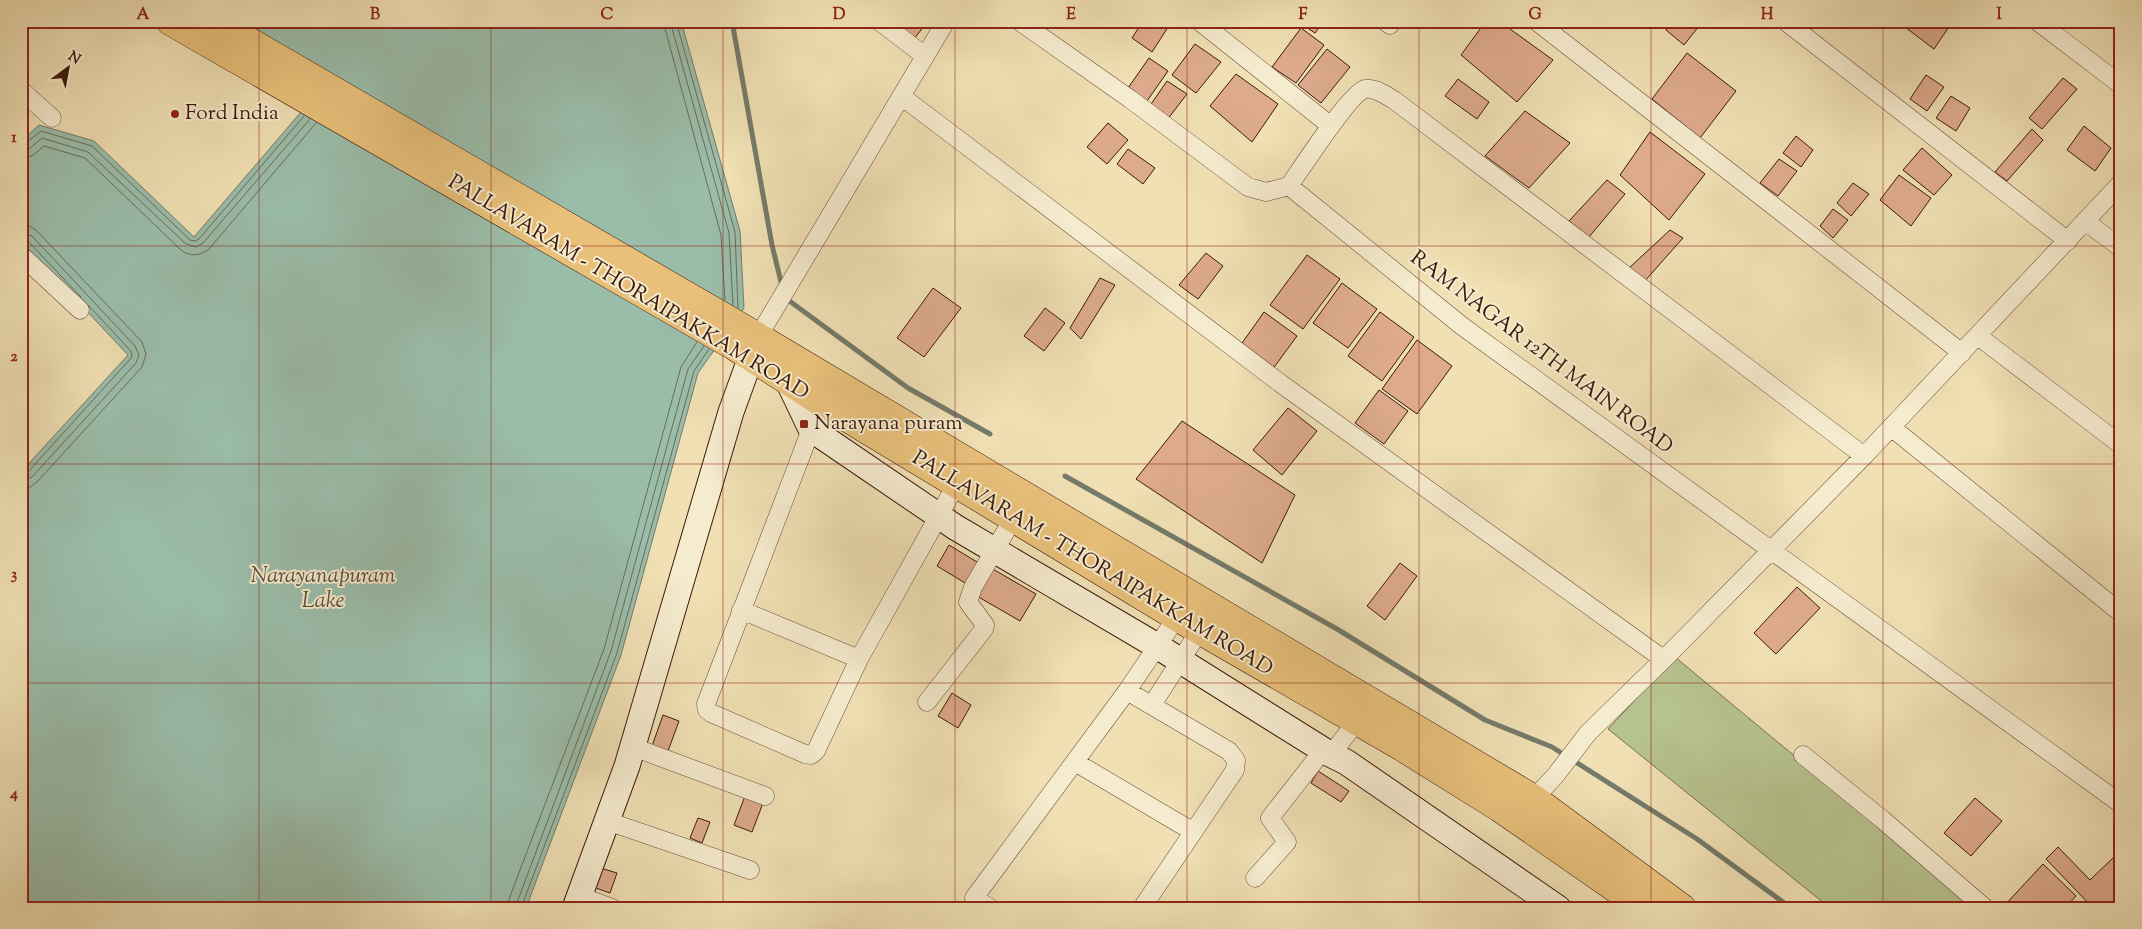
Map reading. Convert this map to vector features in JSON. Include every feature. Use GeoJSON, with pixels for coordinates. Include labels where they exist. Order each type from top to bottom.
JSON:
{"type":"FeatureCollection","features":[{"type":"Feature","properties":{"kind":"main road","name":"PALLAVARAM - THORAIPAKKAM ROAD"},"geometry":{"type":"LineString","coordinates":[[170,21],[755,347],[788,381],[1188,623],[1356,722],[1525,809],[1644,908]]}},
{"type":"Feature","properties":{"kind":"main road","name":"PALLAVARAM - THORAIPAKKAM ROAD"},"geometry":{"type":"LineString","coordinates":[[214,21],[1525,809],[1682,908]]}},
{"type":"Feature","properties":{"kind":"street"},"geometry":{"type":"LineString","coordinates":[[879,21],[925,56]]}},
{"type":"Feature","properties":{"kind":"street"},"geometry":{"type":"LineString","coordinates":[[612,908],[577,902],[633,747],[731,412],[755,347],[780,299],[946,21]]}},
{"type":"Feature","properties":{"kind":"street"},"geometry":{"type":"LineString","coordinates":[[1019,21],[1130,99],[1248,187],[1266,192],[1289,186],[1331,126],[1358,94],[1366,89],[1377,90],[1394,100],[1864,456]]}},
{"type":"Feature","properties":{"kind":"street"},"geometry":{"type":"LineString","coordinates":[[1199,21],[1331,126]]}},
{"type":"Feature","properties":{"kind":"street"},"geometry":{"type":"LineString","coordinates":[[1536,21],[1962,353]]}},
{"type":"Feature","properties":{"kind":"street"},"geometry":{"type":"LineString","coordinates":[[1785,21],[2068,241]]}},
{"type":"Feature","properties":{"kind":"street"},"geometry":{"type":"LineString","coordinates":[[2037,21],[2121,85]]}},
{"type":"Feature","properties":{"kind":"street"},"geometry":{"type":"LineString","coordinates":[[21,90],[52,118]]}},
{"type":"Feature","properties":{"kind":"street"},"geometry":{"type":"LineString","coordinates":[[901,96],[1280,383],[1663,659]]}},
{"type":"Feature","properties":{"kind":"street"},"geometry":{"type":"LineString","coordinates":[[1525,809],[1555,776],[1588,733],[1864,456],[2121,183]]}},
{"type":"Feature","properties":{"kind":"street","name":"RAM NAGAR 12TH MAIN ROAD"},"geometry":{"type":"LineString","coordinates":[[1289,186],[1462,326],[2121,804]]}},
{"type":"Feature","properties":{"kind":"street"},"geometry":{"type":"LineString","coordinates":[[2085,221],[2121,248]]}},
{"type":"Feature","properties":{"kind":"street"},"geometry":{"type":"LineString","coordinates":[[21,255],[80,310]]}},
{"type":"Feature","properties":{"kind":"street"},"geometry":{"type":"LineString","coordinates":[[1978,336],[2121,445]]}},
{"type":"Feature","properties":{"kind":"street"},"geometry":{"type":"LineString","coordinates":[[788,381],[811,429],[955,527],[1157,646],[1328,753],[1346,762],[1558,908]]}},
{"type":"Feature","properties":{"kind":"street"},"geometry":{"type":"LineString","coordinates":[[821,402],[706,704],[707,710],[805,754],[812,755],[816,751],[859,659],[957,483]]}},
{"type":"Feature","properties":{"kind":"street"},"geometry":{"type":"LineString","coordinates":[[1891,427],[2121,613]]}},
{"type":"Feature","properties":{"kind":"street"},"geometry":{"type":"LineString","coordinates":[[927,702],[984,628],[984,625],[968,602],[972,587],[1014,517]]}},
{"type":"Feature","properties":{"kind":"street"},"geometry":{"type":"LineString","coordinates":[[741,610],[859,659]]}},
{"type":"Feature","properties":{"kind":"street"},"geometry":{"type":"LineString","coordinates":[[990,908],[974,898],[1127,691],[1157,646],[1188,623]]}},
{"type":"Feature","properties":{"kind":"street"},"geometry":{"type":"LineString","coordinates":[[1152,705],[1180,661],[1188,623]]}},
{"type":"Feature","properties":{"kind":"street"},"geometry":{"type":"LineString","coordinates":[[1127,691],[1229,751],[1236,760],[1235,770],[1142,908]]}},
{"type":"Feature","properties":{"kind":"street"},"geometry":{"type":"LineString","coordinates":[[1255,878],[1288,842],[1270,818],[1316,758],[1334,750],[1356,722]]}},
{"type":"Feature","properties":{"kind":"street"},"geometry":{"type":"LineString","coordinates":[[633,747],[765,796]]}},
{"type":"Feature","properties":{"kind":"street"},"geometry":{"type":"LineString","coordinates":[[1803,755],[1986,908]]}},
{"type":"Feature","properties":{"kind":"street"},"geometry":{"type":"LineString","coordinates":[[1075,762],[1192,832]]}},
{"type":"Feature","properties":{"kind":"street"},"geometry":{"type":"LineString","coordinates":[[607,821],[750,870]]}},
{"type":"Feature","properties":{"kind":"green space"},"geometry":{"type":"Polygon","coordinates":[[[1675,657],[1978,908],[1830,908],[1608,729],[1675,657]]]}},
{"type":"Feature","properties":{"kind":"water","name":"Narayanapuram Lake"},"geometry":{"type":"Polygon","coordinates":[[[196,21],[681,21],[740,231],[744,308],[698,373],[621,655],[526,908],[21,908],[21,472],[128,355],[21,241],[21,141],[39,125],[94,141],[194,237],[301,112],[196,21]]]}},
{"type":"Feature","properties":{"kind":"building"},"geometry":{"type":"Polygon","coordinates":[[[891,21],[928,21],[914,39],[891,21]]]}},
{"type":"Feature","properties":{"kind":"building"},"geometry":{"type":"Polygon","coordinates":[[[1143,21],[1172,21],[1152,52],[1132,38],[1143,21]]]}},
{"type":"Feature","properties":{"kind":"building"},"geometry":{"type":"Polygon","coordinates":[[[1297,21],[1324,21],[1315,33],[1297,21]]]}},
{"type":"Feature","properties":{"kind":"building"},"geometry":{"type":"Polygon","coordinates":[[[1486,21],[1499,21],[1553,60],[1517,102],[1461,55],[1486,21]]]}},
{"type":"Feature","properties":{"kind":"building"},"geometry":{"type":"Polygon","coordinates":[[[1672,21],[1703,21],[1684,45],[1666,30],[1672,21]]]}},
{"type":"Feature","properties":{"kind":"building"},"geometry":{"type":"Polygon","coordinates":[[[1897,21],[1953,21],[1934,49],[1897,21]]]}},
{"type":"Feature","properties":{"kind":"building"},"geometry":{"type":"Polygon","coordinates":[[[1301,28],[1324,45],[1296,83],[1272,67],[1301,28]]]}},
{"type":"Feature","properties":{"kind":"building"},"geometry":{"type":"Polygon","coordinates":[[[1195,44],[1221,62],[1196,93],[1172,75],[1195,44]]]}},
{"type":"Feature","properties":{"kind":"building"},"geometry":{"type":"Polygon","coordinates":[[[1327,49],[1350,67],[1321,103],[1298,85],[1327,49]]]}},
{"type":"Feature","properties":{"kind":"building"},"geometry":{"type":"Polygon","coordinates":[[[1687,53],[1736,91],[1700,138],[1652,99],[1687,53]]]}},
{"type":"Feature","properties":{"kind":"building"},"geometry":{"type":"Polygon","coordinates":[[[1149,58],[1168,71],[1147,101],[1128,88],[1149,58]]]}},
{"type":"Feature","properties":{"kind":"building"},"geometry":{"type":"Polygon","coordinates":[[[1236,74],[1278,104],[1252,142],[1210,106],[1236,74]]]}},
{"type":"Feature","properties":{"kind":"building"},"geometry":{"type":"Polygon","coordinates":[[[1926,75],[1944,87],[1927,111],[1910,99],[1926,75]]]}},
{"type":"Feature","properties":{"kind":"building"},"geometry":{"type":"Polygon","coordinates":[[[2063,78],[2077,89],[2042,129],[2029,118],[2063,78]]]}},
{"type":"Feature","properties":{"kind":"building"},"geometry":{"type":"Polygon","coordinates":[[[1458,79],[1489,102],[1477,119],[1445,96],[1458,79]]]}},
{"type":"Feature","properties":{"kind":"building"},"geometry":{"type":"Polygon","coordinates":[[[1167,81],[1187,94],[1167,120],[1149,107],[1167,81]]]}},
{"type":"Feature","properties":{"kind":"building"},"geometry":{"type":"Polygon","coordinates":[[[1951,96],[1970,108],[1956,131],[1936,118],[1951,96]]]}},
{"type":"Feature","properties":{"kind":"building"},"geometry":{"type":"Polygon","coordinates":[[[1525,111],[1570,143],[1529,188],[1485,156],[1525,111]]]}},
{"type":"Feature","properties":{"kind":"building"},"geometry":{"type":"Polygon","coordinates":[[[1108,123],[1128,140],[1107,164],[1087,147],[1108,123]]]}},
{"type":"Feature","properties":{"kind":"building"},"geometry":{"type":"Polygon","coordinates":[[[2084,126],[2111,148],[2095,171],[2067,150],[2084,126]]]}},
{"type":"Feature","properties":{"kind":"building"},"geometry":{"type":"Polygon","coordinates":[[[2032,129],[2043,140],[2007,181],[1995,172],[2032,129]]]}},
{"type":"Feature","properties":{"kind":"building"},"geometry":{"type":"Polygon","coordinates":[[[1650,132],[1705,174],[1669,220],[1620,175],[1650,132]]]}},
{"type":"Feature","properties":{"kind":"building"},"geometry":{"type":"Polygon","coordinates":[[[1796,136],[1813,150],[1801,167],[1783,153],[1796,136]]]}},
{"type":"Feature","properties":{"kind":"building"},"geometry":{"type":"Polygon","coordinates":[[[1922,148],[1952,175],[1934,195],[1903,170],[1922,148]]]}},
{"type":"Feature","properties":{"kind":"building"},"geometry":{"type":"Polygon","coordinates":[[[1128,149],[1155,168],[1143,184],[1117,164],[1128,149]]]}},
{"type":"Feature","properties":{"kind":"building"},"geometry":{"type":"Polygon","coordinates":[[[1779,159],[1797,171],[1778,196],[1760,183],[1779,159]]]}},
{"type":"Feature","properties":{"kind":"building"},"geometry":{"type":"Polygon","coordinates":[[[1899,175],[1931,198],[1911,226],[1880,200],[1899,175]]]}},
{"type":"Feature","properties":{"kind":"building"},"geometry":{"type":"Polygon","coordinates":[[[1607,180],[1625,194],[1589,237],[1569,221],[1607,180]]]}},
{"type":"Feature","properties":{"kind":"building"},"geometry":{"type":"Polygon","coordinates":[[[1853,183],[1869,194],[1851,216],[1837,203],[1853,183]]]}},
{"type":"Feature","properties":{"kind":"building"},"geometry":{"type":"Polygon","coordinates":[[[1833,209],[1848,220],[1833,238],[1820,226],[1833,209]]]}},
{"type":"Feature","properties":{"kind":"building"},"geometry":{"type":"Polygon","coordinates":[[[1670,230],[1683,238],[1643,283],[1629,268],[1670,230]]]}},
{"type":"Feature","properties":{"kind":"building"},"geometry":{"type":"Polygon","coordinates":[[[1206,253],[1223,266],[1198,299],[1179,285],[1206,253]]]}},
{"type":"Feature","properties":{"kind":"building"},"geometry":{"type":"Polygon","coordinates":[[[1307,255],[1340,279],[1303,329],[1270,305],[1307,255]]]}},
{"type":"Feature","properties":{"kind":"building"},"geometry":{"type":"Polygon","coordinates":[[[1100,278],[1115,285],[1081,339],[1070,328],[1100,278]]]}},
{"type":"Feature","properties":{"kind":"building"},"geometry":{"type":"Polygon","coordinates":[[[1342,283],[1377,309],[1348,348],[1313,323],[1342,283]]]}},
{"type":"Feature","properties":{"kind":"building"},"geometry":{"type":"Polygon","coordinates":[[[933,288],[961,308],[924,357],[897,338],[933,288]]]}},
{"type":"Feature","properties":{"kind":"building"},"geometry":{"type":"Polygon","coordinates":[[[1045,308],[1065,323],[1044,351],[1024,336],[1045,308]]]}},
{"type":"Feature","properties":{"kind":"building"},"geometry":{"type":"Polygon","coordinates":[[[1264,312],[1297,336],[1272,370],[1240,346],[1264,312]]]}},
{"type":"Feature","properties":{"kind":"building"},"geometry":{"type":"Polygon","coordinates":[[[1380,312],[1414,337],[1382,381],[1348,356],[1380,312]]]}},
{"type":"Feature","properties":{"kind":"building"},"geometry":{"type":"Polygon","coordinates":[[[1417,340],[1452,366],[1417,414],[1382,389],[1417,340]]]}},
{"type":"Feature","properties":{"kind":"building"},"geometry":{"type":"Polygon","coordinates":[[[1379,390],[1408,411],[1384,444],[1355,423],[1379,390]]]}},
{"type":"Feature","properties":{"kind":"building"},"geometry":{"type":"Polygon","coordinates":[[[1288,408],[1317,431],[1282,475],[1253,450],[1288,408]]]}},
{"type":"Feature","properties":{"kind":"building"},"geometry":{"type":"Polygon","coordinates":[[[1182,421],[1295,495],[1262,563],[1136,479],[1182,421]]]}},
{"type":"Feature","properties":{"kind":"building"},"geometry":{"type":"Polygon","coordinates":[[[949,545],[982,565],[970,586],[937,566],[949,545]]]}},
{"type":"Feature","properties":{"kind":"building"},"geometry":{"type":"Polygon","coordinates":[[[1400,563],[1417,576],[1385,620],[1367,606],[1400,563]]]}},
{"type":"Feature","properties":{"kind":"building"},"geometry":{"type":"Polygon","coordinates":[[[991,568],[1036,594],[1020,621],[975,595],[991,568]]]}},
{"type":"Feature","properties":{"kind":"building"},"geometry":{"type":"Polygon","coordinates":[[[1797,587],[1820,608],[1776,654],[1754,633],[1797,587]]]}},
{"type":"Feature","properties":{"kind":"building"},"geometry":{"type":"Polygon","coordinates":[[[952,693],[971,705],[958,728],[938,716],[952,693]]]}},
{"type":"Feature","properties":{"kind":"building"},"geometry":{"type":"Polygon","coordinates":[[[663,715],[679,721],[668,751],[652,746],[663,715]]]}},
{"type":"Feature","properties":{"kind":"building"},"geometry":{"type":"Polygon","coordinates":[[[1318,771],[1349,791],[1341,802],[1311,783],[1318,771]]]}},
{"type":"Feature","properties":{"kind":"building"},"geometry":{"type":"Polygon","coordinates":[[[745,796],[763,803],[752,832],[734,825],[745,796]]]}},
{"type":"Feature","properties":{"kind":"building"},"geometry":{"type":"Polygon","coordinates":[[[1975,798],[2002,821],[1971,856],[1944,833],[1975,798]]]}},
{"type":"Feature","properties":{"kind":"building"},"geometry":{"type":"Polygon","coordinates":[[[698,818],[710,822],[702,843],[690,838],[698,818]]]}},
{"type":"Feature","properties":{"kind":"building"},"geometry":{"type":"Polygon","coordinates":[[[2058,847],[2090,880],[2116,855],[2121,860],[2121,908],[2093,908],[2046,859],[2058,847]]]}},
{"type":"Feature","properties":{"kind":"building"},"geometry":{"type":"Polygon","coordinates":[[[2043,864],[2076,896],[2065,908],[2006,908],[2004,906],[2043,864]]]}},
{"type":"Feature","properties":{"kind":"building"},"geometry":{"type":"Polygon","coordinates":[[[594,866],[617,873],[610,893],[587,885],[594,866]]]}},
{"type":"Feature","properties":{"kind":"waterway"},"geometry":{"type":"LineString","coordinates":[[732,21],[772,245],[782,286]]}},
{"type":"Feature","properties":{"kind":"waterway"},"geometry":{"type":"LineString","coordinates":[[784,297],[908,388],[990,434]]}},
{"type":"Feature","properties":{"kind":"waterway"},"geometry":{"type":"LineString","coordinates":[[1065,476],[1337,629],[1485,720],[1552,747],[1697,839],[1791,908]]}},
{"type":"Feature","properties":{"kind":"place","name":"Ford India"},"geometry":{"type":"Point","coordinates":[175,114]}},
{"type":"Feature","properties":{"kind":"place","name":"Narayana puram"},"geometry":{"type":"Point","coordinates":[804,424]}}]}
